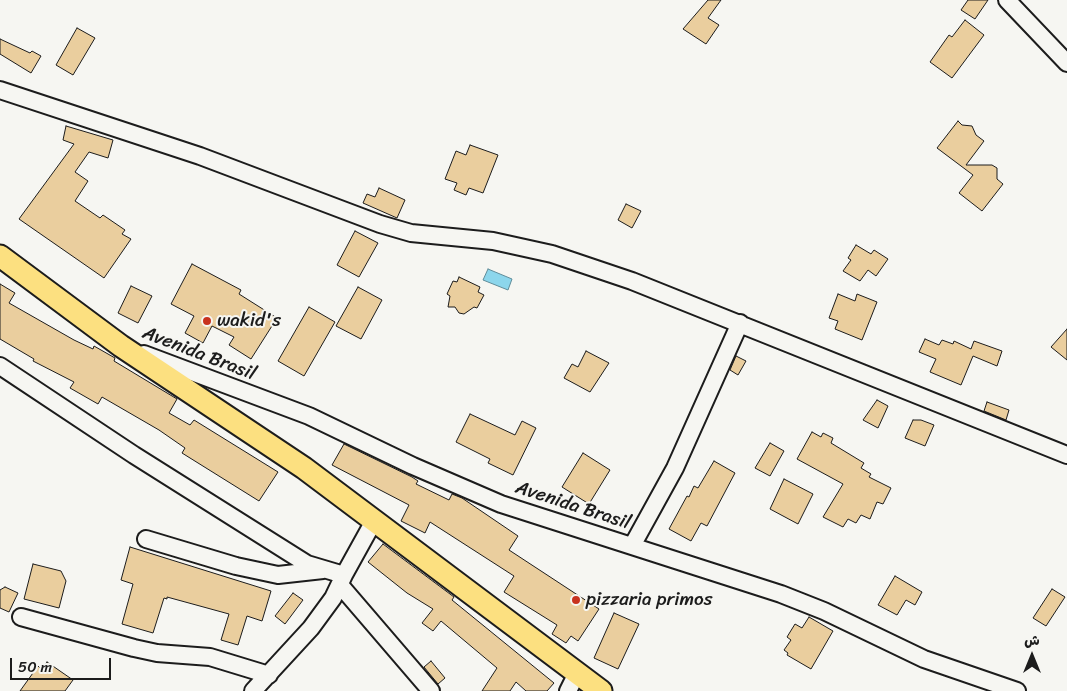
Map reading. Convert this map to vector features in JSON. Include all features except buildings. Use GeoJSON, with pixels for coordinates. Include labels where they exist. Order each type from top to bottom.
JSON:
{"type":"FeatureCollection","features":[{"type":"Feature","properties":{"kind":"main road"},"geometry":{"type":"LineString","coordinates":[[0,256],[121,346],[245,426],[375,519],[573,682],[602,691]]}},
{"type":"Feature","properties":{"kind":"street"},"geometry":{"type":"LineString","coordinates":[[1007,0],[1067,63]]}},
{"type":"Feature","properties":{"kind":"street"},"geometry":{"type":"LineString","coordinates":[[0,90],[200,156],[380,224],[412,233],[493,242],[552,254],[632,281],[740,323],[942,407],[1067,455]]}},
{"type":"Feature","properties":{"kind":"street"},"geometry":{"type":"LineString","coordinates":[[632,546],[675,468],[740,323]]}},
{"type":"Feature","properties":{"kind":"street","name":"Avenida Brasil"},"geometry":{"type":"LineString","coordinates":[[121,346],[309,416],[413,466],[501,504],[781,594],[824,611],[924,659],[1017,691]]}},
{"type":"Feature","properties":{"kind":"street"},"geometry":{"type":"LineString","coordinates":[[0,366],[134,455],[299,559],[342,580],[431,691]]}},
{"type":"Feature","properties":{"kind":"street"},"geometry":{"type":"LineString","coordinates":[[253,691],[310,628],[342,580],[375,519]]}},
{"type":"Feature","properties":{"kind":"street"},"geometry":{"type":"LineString","coordinates":[[146,539],[236,566],[278,575],[324,570]]}},
{"type":"Feature","properties":{"kind":"street"},"geometry":{"type":"LineString","coordinates":[[21,617],[134,648],[210,657],[269,675]]}},
{"type":"Feature","properties":{"kind":"water"},"geometry":{"type":"Polygon","coordinates":[[[488,269],[512,279],[508,290],[483,280],[488,269]]]}},
{"type":"Feature","properties":{"kind":"place","name":"wakid's"},"geometry":{"type":"Point","coordinates":[207,321]}},
{"type":"Feature","properties":{"kind":"place","name":"pizzaria primos"},"geometry":{"type":"Point","coordinates":[576,600]}}]}
